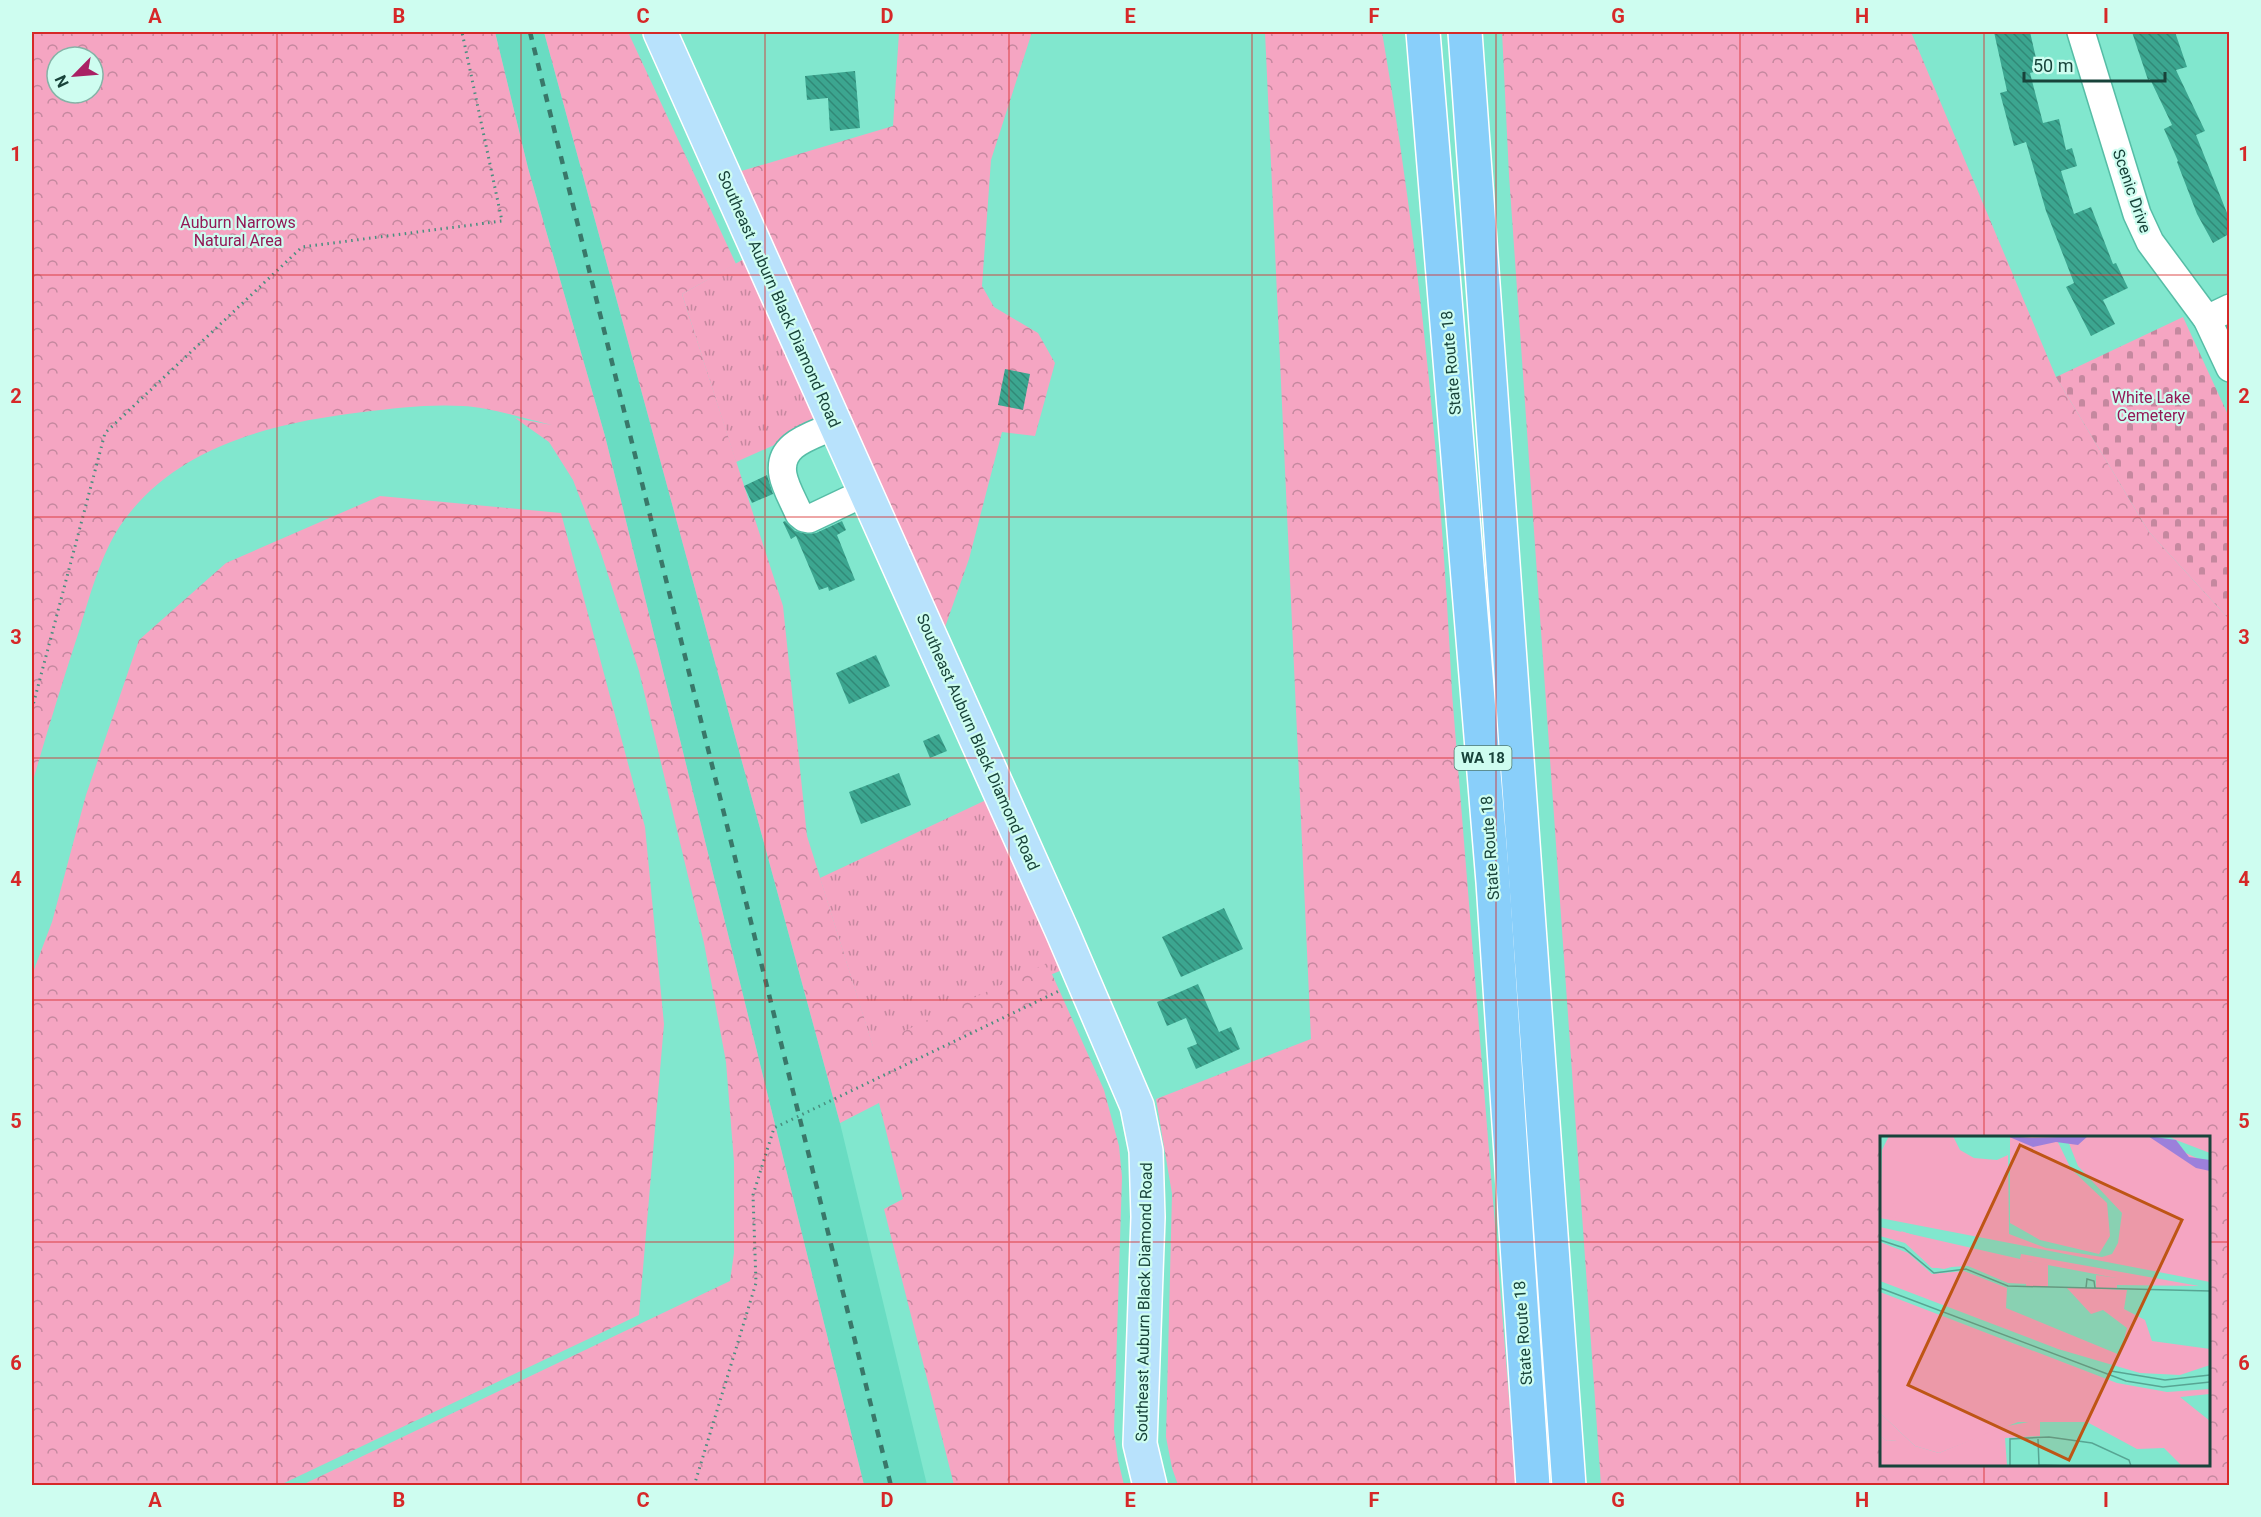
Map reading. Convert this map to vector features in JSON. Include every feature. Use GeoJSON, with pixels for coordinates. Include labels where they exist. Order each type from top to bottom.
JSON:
{"type":"FeatureCollection","features":[{"type":"Feature","properties":{"kind":"highway"},"geometry":{"type":"LineString","coordinates":[[1409,32],[1431,120]]}},
{"type":"Feature","properties":{"kind":"highway","name":"State Route 18"},"geometry":{"type":"LineString","coordinates":[[1423,32],[1493,882],[1533,1485]]}},
{"type":"Feature","properties":{"kind":"highway","name":"State Route 18"},"geometry":{"type":"LineString","coordinates":[[1465,32],[1569,1485]]}},
{"type":"Feature","properties":{"kind":"main road","name":"Southeast Auburn Black Diamond Road"},"geometry":{"type":"LineString","coordinates":[[660,32],[1137,1106],[1146,1151],[1148,1217],[1140,1444],[1150,1485]]}},
{"type":"Feature","properties":{"kind":"street","name":"Scenic Drive"},"geometry":{"type":"LineString","coordinates":[[2081,32],[2137,214],[2150,242],[2218,313],[2229,368]]}},
{"type":"Feature","properties":{"kind":"street"},"geometry":{"type":"LineString","coordinates":[[836,425],[792,446],[783,456],[783,475],[799,514],[810,519],[866,492]]}},
{"type":"Feature","properties":{"kind":"path"},"geometry":{"type":"LineString","coordinates":[[32,709],[105,433],[302,247],[502,221],[462,32]]}},
{"type":"Feature","properties":{"kind":"path"},"geometry":{"type":"LineString","coordinates":[[694,1485],[756,1283],[753,1195],[774,1128],[1083,980]]}},
{"type":"Feature","properties":{"kind":"shaded area"},"geometry":{"type":"Polygon","coordinates":[[[495,32],[544,32],[840,1123],[927,1485],[864,1485],[605,436],[528,168],[495,32]]]}},
{"type":"Feature","properties":{"kind":"green space","name":"Auburn Narrows Natural Area"},"geometry":{"type":"Polygon","coordinates":[[[32,32],[495,32],[528,168],[605,436],[864,1485],[302,1485],[730,1281],[734,1253],[734,1162],[726,1062],[704,943],[639,671],[600,550],[573,480],[549,442],[515,418],[552,425],[473,407],[400,408],[294,423],[228,443],[197,458],[168,476],[142,499],[113,537],[92,589],[32,784],[32,32]]]}},
{"type":"Feature","properties":{"kind":"green space"},"geometry":{"type":"Polygon","coordinates":[[[544,32],[628,32],[736,264],[682,294],[783,606],[807,836],[873,1046],[1047,963],[1104,1090],[1119,1146],[1122,1177],[1114,1431],[1124,1485],[954,1485],[884,1209],[903,1199],[879,1103],[840,1123],[544,32]]]}},
{"type":"Feature","properties":{"kind":"green space"},"geometry":{"type":"Polygon","coordinates":[[[899,32],[1032,32],[991,160],[982,286],[994,307],[1038,333],[1055,363],[1035,436],[1002,432],[969,559],[937,650],[738,172],[893,126],[899,32]]]}},
{"type":"Feature","properties":{"kind":"green space"},"geometry":{"type":"Polygon","coordinates":[[[1265,32],[1382,32],[1418,279],[1435,444],[1452,693],[1516,1485],[1178,1485],[1166,1437],[1172,1194],[1156,1099],[1311,1039],[1265,32]]]}},
{"type":"Feature","properties":{"kind":"green space"},"geometry":{"type":"Polygon","coordinates":[[[1502,32],[1911,32],[2056,377],[2149,532],[2229,619],[2229,1485],[1601,1485],[1509,175],[1502,32]]]}},
{"type":"Feature","properties":{"kind":"green space"},"geometry":{"type":"Polygon","coordinates":[[[758,251],[833,419],[736,462],[682,294],[758,251]]]}},
{"type":"Feature","properties":{"kind":"green space","name":"White Lake Cemetery"},"geometry":{"type":"Polygon","coordinates":[[[2183,317],[2229,417],[2229,619],[2149,532],[2056,377],[2183,317]]]}},
{"type":"Feature","properties":{"kind":"green space"},"geometry":{"type":"Polygon","coordinates":[[[380,496],[561,513],[645,827],[664,1024],[639,1315],[280,1485],[32,1485],[32,975],[52,922],[86,795],[139,640],[226,563],[380,496]]]}},
{"type":"Feature","properties":{"kind":"green space"},"geometry":{"type":"Polygon","coordinates":[[[1001,793],[1077,964],[873,1047],[820,878],[1001,793]]]}},
{"type":"Feature","properties":{"kind":"building"},"geometry":{"type":"Polygon","coordinates":[[[1994,32],[2030,32],[2039,71],[2030,73],[2043,123],[2059,119],[2066,150],[2072,148],[2077,166],[2061,171],[2074,214],[2091,207],[2113,264],[2116,263],[2128,288],[2103,300],[2115,324],[2091,336],[2066,287],[2074,283],[2046,211],[2026,142],[2014,146],[2000,93],[2007,91],[1994,32]]]}},
{"type":"Feature","properties":{"kind":"building"},"geometry":{"type":"Polygon","coordinates":[[[2132,32],[2175,32],[2187,67],[2176,70],[2205,131],[2196,135],[2229,218],[2229,234],[2213,243],[2197,214],[2164,129],[2172,125],[2150,79],[2148,80],[2132,32]]]}},
{"type":"Feature","properties":{"kind":"building"},"geometry":{"type":"Polygon","coordinates":[[[855,71],[860,128],[830,131],[828,98],[807,100],[805,76],[855,71]]]}},
{"type":"Feature","properties":{"kind":"building"},"geometry":{"type":"Polygon","coordinates":[[[1005,369],[1030,374],[1023,410],[998,405],[1005,369]]]}},
{"type":"Feature","properties":{"kind":"building"},"geometry":{"type":"Polygon","coordinates":[[[767,475],[773,494],[752,503],[744,486],[767,475]]]}},
{"type":"Feature","properties":{"kind":"building"},"geometry":{"type":"Polygon","coordinates":[[[785,521],[795,531],[807,534],[816,533],[842,521],[846,530],[837,535],[855,580],[829,591],[828,587],[819,590],[796,536],[791,539],[783,522],[785,521]]]}},
{"type":"Feature","properties":{"kind":"building"},"geometry":{"type":"Polygon","coordinates":[[[876,655],[890,686],[849,704],[836,673],[876,655]]]}},
{"type":"Feature","properties":{"kind":"building"},"geometry":{"type":"Polygon","coordinates":[[[939,734],[947,751],[930,758],[923,741],[939,734]]]}},
{"type":"Feature","properties":{"kind":"building"},"geometry":{"type":"Polygon","coordinates":[[[899,773],[911,805],[861,824],[849,792],[899,773]]]}},
{"type":"Feature","properties":{"kind":"building"},"geometry":{"type":"Polygon","coordinates":[[[1224,908],[1243,949],[1181,977],[1162,937],[1224,908]]]}},
{"type":"Feature","properties":{"kind":"building"},"geometry":{"type":"Polygon","coordinates":[[[1198,984],[1219,1032],[1231,1027],[1240,1049],[1196,1069],[1187,1048],[1197,1044],[1186,1018],[1167,1026],[1157,1002],[1198,984]]]}},
{"type":"Feature","properties":{"kind":"railway"},"geometry":{"type":"LineString","coordinates":[[530,32],[891,1486]]}}]}
